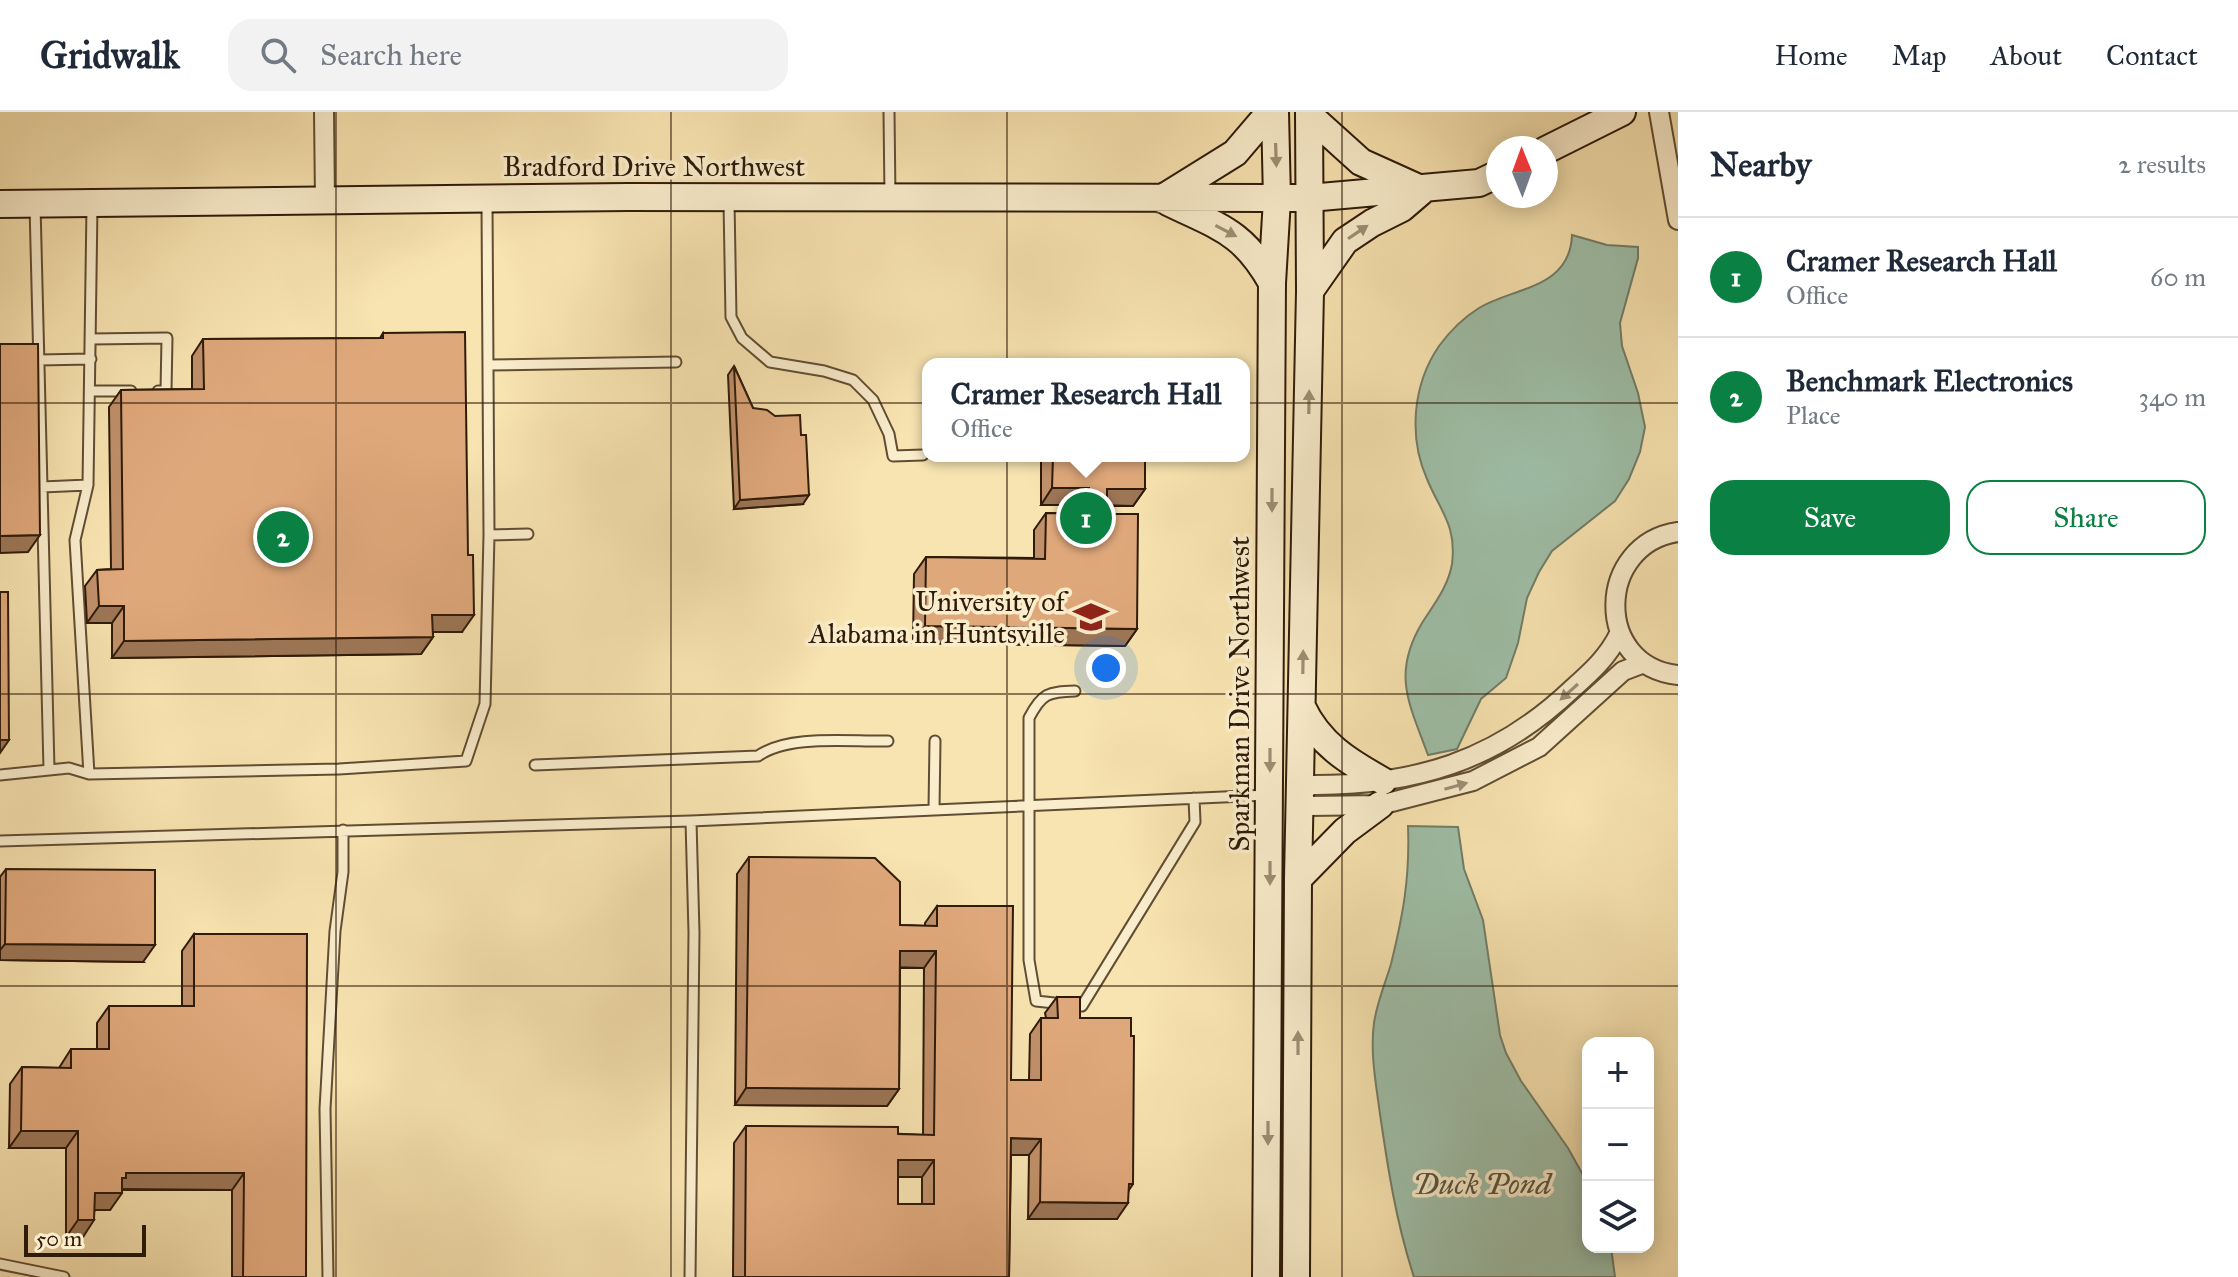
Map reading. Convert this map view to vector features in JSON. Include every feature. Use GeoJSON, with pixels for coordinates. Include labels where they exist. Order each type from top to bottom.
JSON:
{"type":"FeatureCollection","features":[{"type":"Feature","properties":{"kind":"main road","name":"Sparkman Drive Northwest"},"geometry":{"type":"LineString","coordinates":[[1266,1277],[1272,283],[1277,199],[1272,112]]}},
{"type":"Feature","properties":{"kind":"main road"},"geometry":{"type":"LineString","coordinates":[[1161,199],[1235,153],[1272,112]]}},
{"type":"Feature","properties":{"kind":"main road"},"geometry":{"type":"LineString","coordinates":[[1558,144],[1621,113]]}},
{"type":"Feature","properties":{"kind":"main road"},"geometry":{"type":"LineString","coordinates":[[1309,114],[1361,162],[1423,190],[1402,208],[1345,241],[1310,291]]}},
{"type":"Feature","properties":{"kind":"main road"},"geometry":{"type":"LineString","coordinates":[[1296,1277],[1298,879],[1310,291],[1309,114]]}},
{"type":"Feature","properties":{"kind":"main road","name":"Bradford Drive Northwest"},"geometry":{"type":"LineString","coordinates":[[0,204],[729,197],[1277,199],[1423,190],[1486,180]]}},
{"type":"Feature","properties":{"kind":"main road"},"geometry":{"type":"LineString","coordinates":[[1161,199],[1235,234],[1259,259],[1272,283]]}},
{"type":"Feature","properties":{"kind":"main road"},"geometry":{"type":"LineString","coordinates":[[1298,879],[1382,793],[1331,749],[1309,723],[1302,707]]}},
{"type":"Feature","properties":{"kind":"street"},"geometry":{"type":"LineString","coordinates":[[324,112],[325,201]]}},
{"type":"Feature","properties":{"kind":"street"},"geometry":{"type":"LineString","coordinates":[[1659,112],[1678,220]]}},
{"type":"Feature","properties":{"kind":"street"},"geometry":{"type":"LineString","coordinates":[[1677,528],[1646,544],[1628,562],[1617,584],[1615,608],[1619,634],[1644,663],[1678,675]]}},
{"type":"Feature","properties":{"kind":"street"},"geometry":{"type":"LineString","coordinates":[[1382,793],[1426,772],[1477,756],[1532,724],[1610,654],[1619,634]]}},
{"type":"Feature","properties":{"kind":"street"},"geometry":{"type":"LineString","coordinates":[[1270,795],[1300,796],[1310,785],[1349,786],[1382,793],[1473,781],[1539,747],[1623,671],[1644,663]]}},
{"type":"Feature","properties":{"kind":"lane"},"geometry":{"type":"LineString","coordinates":[[889,112],[890,198]]}},
{"type":"Feature","properties":{"kind":"lane"},"geometry":{"type":"LineString","coordinates":[[729,197],[731,317],[742,338],[770,362],[824,371],[853,380],[873,400],[889,434],[893,456],[922,455]]}},
{"type":"Feature","properties":{"kind":"lane"},"geometry":{"type":"LineString","coordinates":[[0,775],[69,768],[89,774],[339,769],[466,761],[485,704],[489,535],[487,199]]}},
{"type":"Feature","properties":{"kind":"lane"},"geometry":{"type":"LineString","coordinates":[[89,774],[75,540],[88,485],[92,203]]}},
{"type":"Feature","properties":{"kind":"lane"},"geometry":{"type":"LineString","coordinates":[[35,204],[49,769]]}},
{"type":"Feature","properties":{"kind":"lane"},"geometry":{"type":"LineString","coordinates":[[91,339],[167,338],[166,391],[151,391]]}},
{"type":"Feature","properties":{"kind":"lane"},"geometry":{"type":"LineString","coordinates":[[39,360],[91,359]]}},
{"type":"Feature","properties":{"kind":"lane"},"geometry":{"type":"LineString","coordinates":[[488,365],[676,362]]}},
{"type":"Feature","properties":{"kind":"lane"},"geometry":{"type":"LineString","coordinates":[[91,391],[136,391]]}},
{"type":"Feature","properties":{"kind":"lane"},"geometry":{"type":"LineString","coordinates":[[42,487],[88,485]]}},
{"type":"Feature","properties":{"kind":"lane"},"geometry":{"type":"LineString","coordinates":[[489,535],[528,534]]}},
{"type":"Feature","properties":{"kind":"lane"},"geometry":{"type":"LineString","coordinates":[[1075,691],[1050,692],[1037,701],[1029,718],[1029,960],[1036,1001],[1082,1006],[1195,822],[1194,798]]}},
{"type":"Feature","properties":{"kind":"lane"},"geometry":{"type":"LineString","coordinates":[[535,765],[758,756],[771,747],[800,743],[888,741]]}},
{"type":"Feature","properties":{"kind":"lane"},"geometry":{"type":"LineString","coordinates":[[934,810],[935,741]]}},
{"type":"Feature","properties":{"kind":"lane"},"geometry":{"type":"LineString","coordinates":[[0,841],[691,821],[1270,795]]}},
{"type":"Feature","properties":{"kind":"lane"},"geometry":{"type":"LineString","coordinates":[[690,1277],[694,933],[691,821]]}},
{"type":"Feature","properties":{"kind":"lane"},"geometry":{"type":"LineString","coordinates":[[328,1277],[325,1109],[335,931],[343,872],[343,830]]}},
{"type":"Feature","properties":{"kind":"lane"},"geometry":{"type":"LineString","coordinates":[[0,1264],[64,1277]]}},
{"type":"Feature","properties":{"kind":"water"},"geometry":{"type":"Polygon","coordinates":[[[1572,235],[1607,245],[1638,247],[1638,258],[1620,323],[1622,346],[1638,393],[1645,427],[1640,452],[1629,479],[1615,501],[1552,551],[1539,572],[1527,598],[1518,643],[1506,678],[1481,699],[1457,749],[1428,755],[1410,705],[1407,659],[1422,623],[1447,580],[1453,550],[1450,528],[1427,479],[1417,445],[1416,411],[1423,377],[1439,346],[1468,316],[1493,301],[1538,284],[1562,266],[1569,253],[1572,235]]]}},
{"type":"Feature","properties":{"kind":"water","name":"Duck Pond"},"geometry":{"type":"Polygon","coordinates":[[[1408,826],[1458,827],[1464,869],[1483,920],[1500,1035],[1506,1053],[1582,1173],[1582,1253],[1612,1253],[1615,1277],[1414,1277],[1389,1175],[1373,1046],[1375,1015],[1391,964],[1408,863],[1408,826]]]}},
{"type":"Feature","properties":{"kind":"building"},"geometry":{"type":"Polygon","coordinates":[[[465,332],[468,555],[473,555],[474,615],[432,615],[433,637],[124,641],[124,606],[99,606],[97,570],[123,569],[121,390],[204,389],[203,339],[383,338],[383,333],[465,332]]]}},
{"type":"Feature","properties":{"kind":"building"},"geometry":{"type":"Polygon","coordinates":[[[0,344],[38,344],[40,535],[0,536],[0,344]]]}},
{"type":"Feature","properties":{"kind":"building"},"geometry":{"type":"Polygon","coordinates":[[[734,366],[753,408],[767,410],[775,416],[800,415],[801,435],[806,435],[809,495],[740,500],[734,366]]]}},
{"type":"Feature","properties":{"kind":"building"},"geometry":{"type":"Polygon","coordinates":[[[1053,462],[1145,462],[1145,489],[1107,489],[1107,514],[1138,514],[1137,629],[925,626],[926,557],[1045,559],[1046,513],[1088,514],[1089,488],[1052,488],[1053,462]]]}},
{"type":"Feature","properties":{"kind":"building"},"geometry":{"type":"Polygon","coordinates":[[[0,592],[8,592],[9,740],[0,740],[0,592]]]}},
{"type":"Feature","properties":{"kind":"building"},"geometry":{"type":"Polygon","coordinates":[[[749,857],[875,858],[900,882],[900,925],[937,926],[937,906],[1013,906],[1011,1080],[1041,1080],[1041,1018],[1058,1018],[1057,997],[1080,997],[1080,1018],[1131,1018],[1131,1036],[1134,1036],[1133,1184],[1129,1184],[1128,1203],[1040,1202],[1041,1139],[1011,1138],[1009,1277],[745,1277],[746,1126],[898,1127],[898,1134],[934,1135],[936,951],[900,951],[899,1089],[746,1088],[749,857]],[[898,1160],[898,1204],[934,1204],[934,1160],[898,1160]]]}},
{"type":"Feature","properties":{"kind":"building"},"geometry":{"type":"Polygon","coordinates":[[[6,869],[155,870],[155,945],[5,944],[6,869]]]}},
{"type":"Feature","properties":{"kind":"building"},"geometry":{"type":"Polygon","coordinates":[[[194,934],[307,934],[306,1277],[243,1277],[244,1173],[126,1173],[126,1178],[122,1178],[122,1193],[95,1193],[94,1220],[78,1220],[78,1131],[21,1131],[22,1067],[71,1068],[71,1049],[109,1049],[109,1006],[194,1006],[194,934]]]}},
{"type":"Feature","properties":{"kind":"place","name":"Cramer Research Hall"},"geometry":{"type":"Point","coordinates":[1086,518]}},
{"type":"Feature","properties":{"kind":"place","name":"Benchmark Electronics"},"geometry":{"type":"Point","coordinates":[283,537]}},
{"type":"Feature","properties":{"kind":"place","name":"University of Alabama in Huntsville"},"geometry":{"type":"Point","coordinates":[1091,617]}}]}
